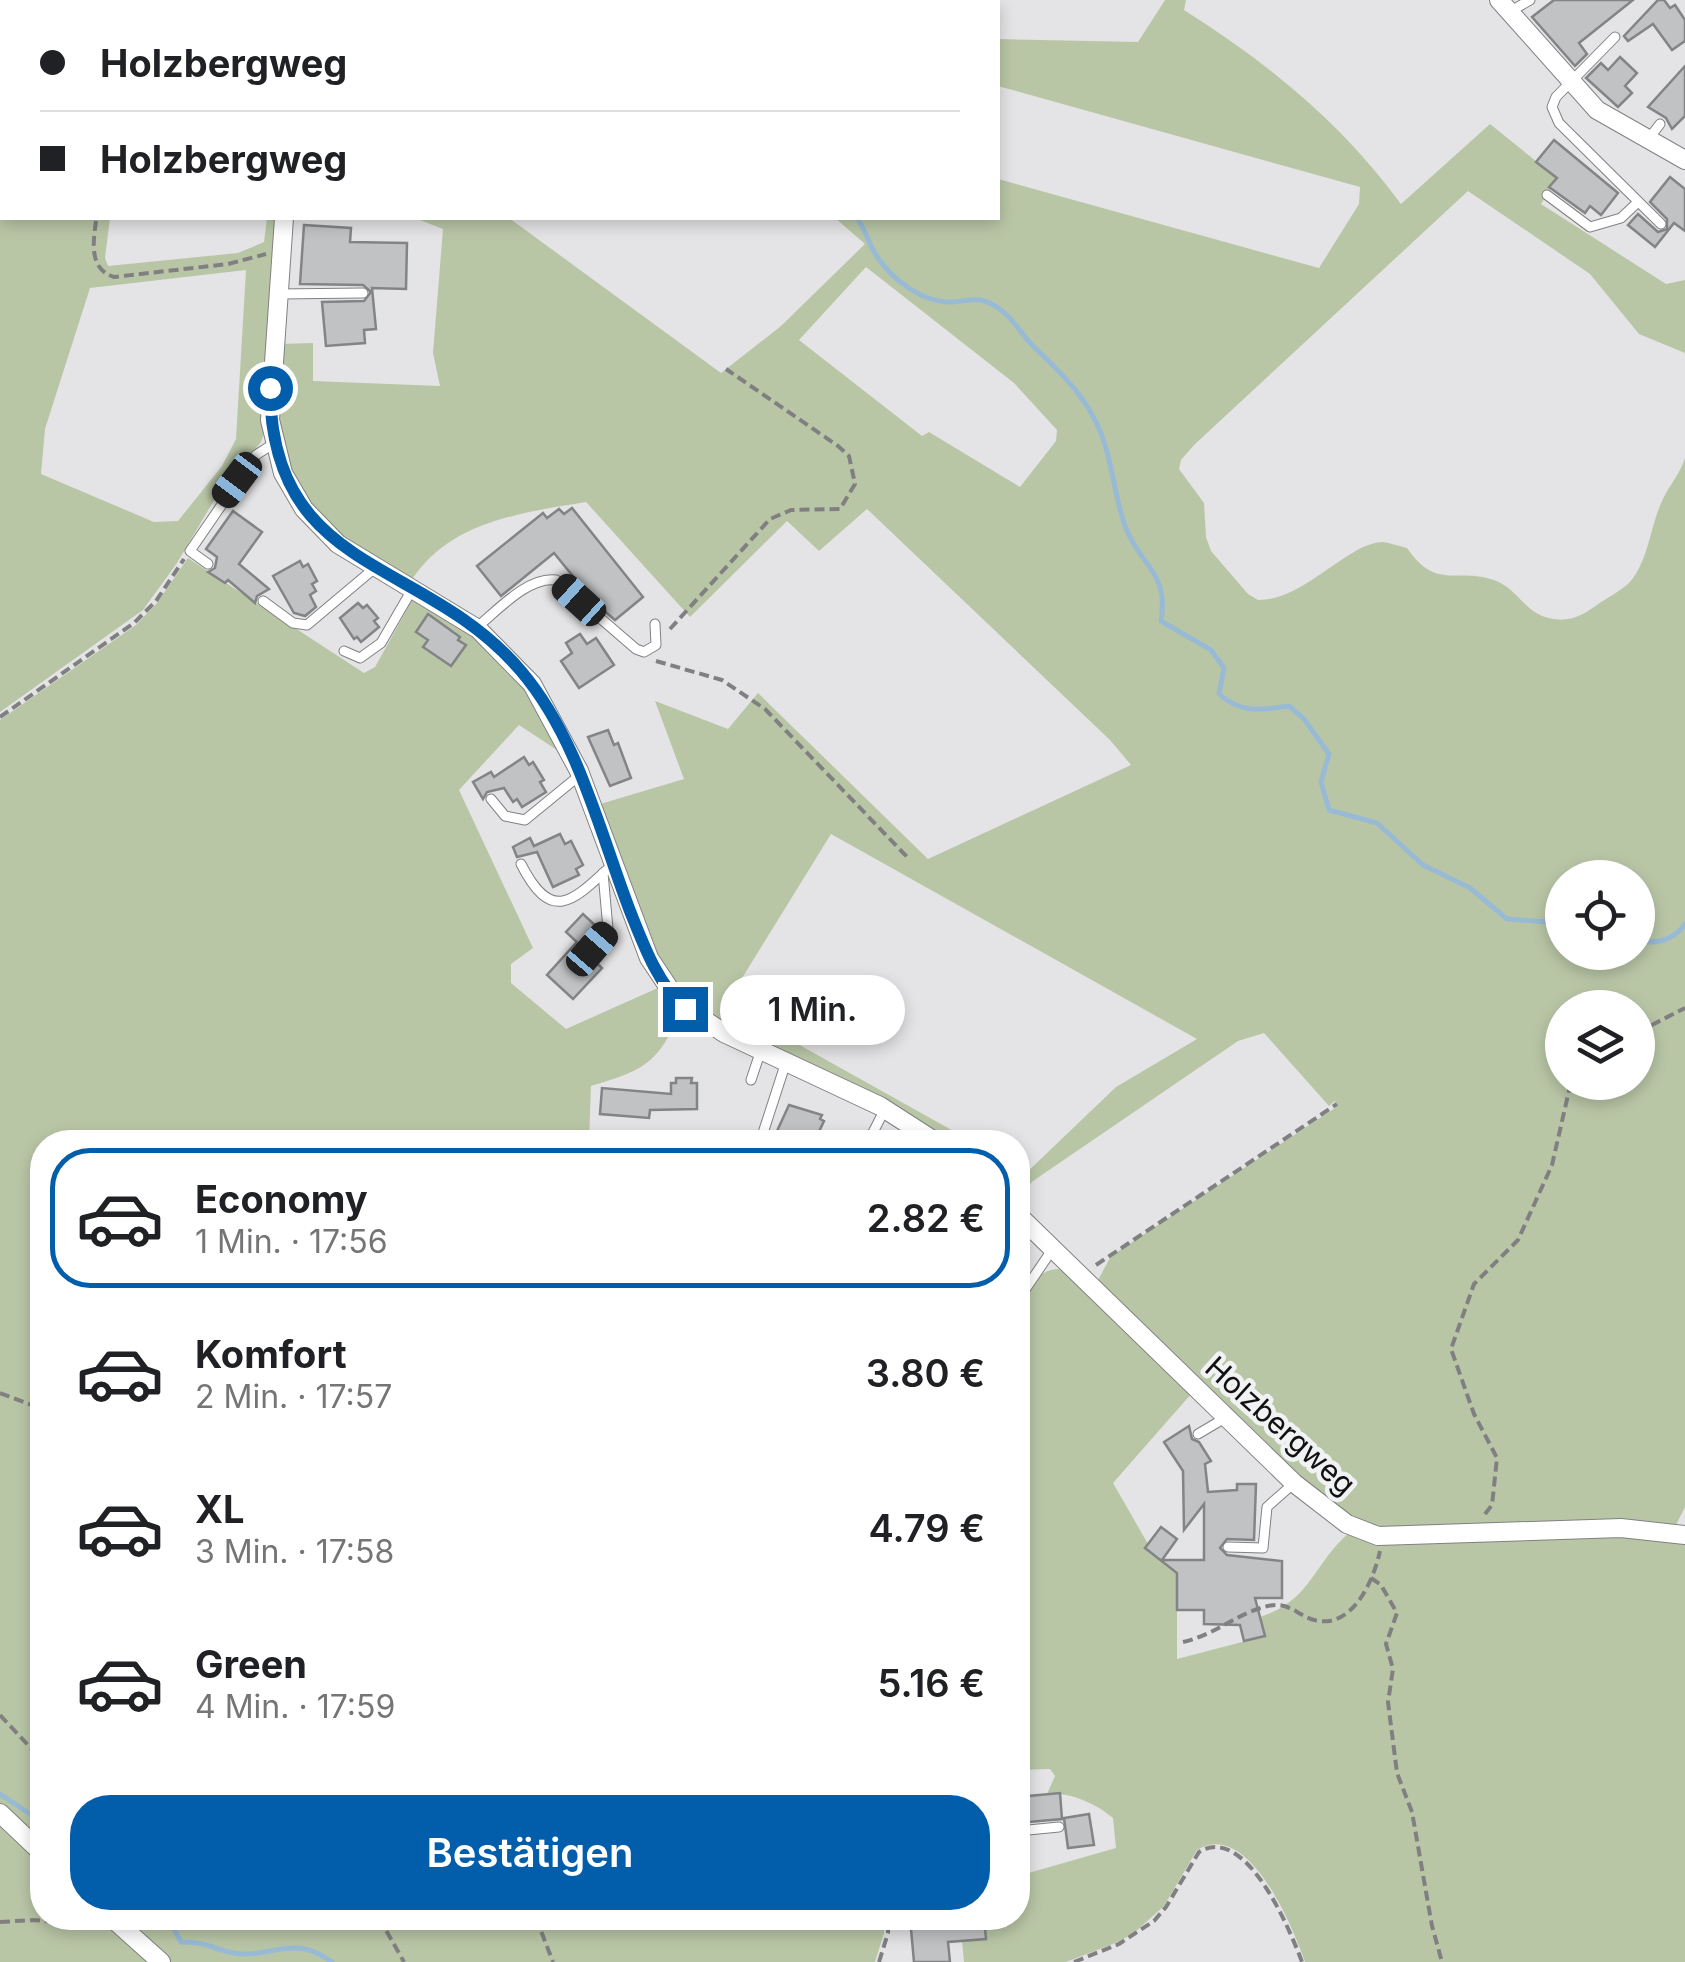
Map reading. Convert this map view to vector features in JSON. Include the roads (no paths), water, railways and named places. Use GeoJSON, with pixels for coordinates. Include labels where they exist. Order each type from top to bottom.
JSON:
{"type":"FeatureCollection","features":[{"type":"Feature","properties":{"kind":"street"},"geometry":{"type":"LineString","coordinates":[[1505,6],[1571,84],[1606,117],[1685,160]]}},
{"type":"Feature","properties":{"kind":"street"},"geometry":{"type":"LineString","coordinates":[[284,220],[270,388],[273,444],[291,490],[314,522],[338,544],[476,628],[520,670],[542,698],[580,775],[608,869],[650,958],[673,996],[708,1025],[885,1109],[917,1130]]}},
{"type":"Feature","properties":{"kind":"street","name":"Holzbergweg"},"geometry":{"type":"LineString","coordinates":[[1030,1227],[1294,1483],[1347,1524],[1378,1536],[1622,1528],[1685,1535]]}},
{"type":"Feature","properties":{"kind":"street"},"geometry":{"type":"LineString","coordinates":[[0,1813],[30,1842]]}},
{"type":"Feature","properties":{"kind":"street"},"geometry":{"type":"LineString","coordinates":[[126,1930],[161,1962]]}},
{"type":"Feature","properties":{"kind":"lane"},"geometry":{"type":"LineString","coordinates":[[1505,6],[1530,0]]}},
{"type":"Feature","properties":{"kind":"lane"},"geometry":{"type":"LineString","coordinates":[[1615,38],[1553,102],[1558,123],[1661,224]]}},
{"type":"Feature","properties":{"kind":"lane"},"geometry":{"type":"LineString","coordinates":[[1646,141],[1660,124]]}},
{"type":"Feature","properties":{"kind":"lane"},"geometry":{"type":"LineString","coordinates":[[1547,194],[1590,226],[1621,218],[1638,202]]}},
{"type":"Feature","properties":{"kind":"lane"},"geometry":{"type":"LineString","coordinates":[[279,294],[363,293]]}},
{"type":"Feature","properties":{"kind":"lane"},"geometry":{"type":"LineString","coordinates":[[208,564],[190,551],[256,455],[273,444]]}},
{"type":"Feature","properties":{"kind":"lane"},"geometry":{"type":"LineString","coordinates":[[263,601],[293,623],[307,625],[376,567]]}},
{"type":"Feature","properties":{"kind":"lane"},"geometry":{"type":"LineString","coordinates":[[476,628],[528,587],[548,578],[556,580],[636,650],[644,652],[656,645],[654,624]]}},
{"type":"Feature","properties":{"kind":"lane"},"geometry":{"type":"LineString","coordinates":[[344,652],[360,658],[376,648],[413,588]]}},
{"type":"Feature","properties":{"kind":"lane"},"geometry":{"type":"LineString","coordinates":[[491,798],[505,816],[521,821],[580,775]]}},
{"type":"Feature","properties":{"kind":"lane"},"geometry":{"type":"LineString","coordinates":[[522,864],[537,892],[558,903],[574,899],[608,869]]}},
{"type":"Feature","properties":{"kind":"lane"},"geometry":{"type":"LineString","coordinates":[[592,949],[608,930],[608,869]]}},
{"type":"Feature","properties":{"kind":"lane"},"geometry":{"type":"LineString","coordinates":[[751,1080],[760,1050]]}},
{"type":"Feature","properties":{"kind":"lane"},"geometry":{"type":"LineString","coordinates":[[764,1130],[786,1062]]}},
{"type":"Feature","properties":{"kind":"lane"},"geometry":{"type":"LineString","coordinates":[[874,1130],[885,1109]]}},
{"type":"Feature","properties":{"kind":"lane"},"geometry":{"type":"LineString","coordinates":[[1030,1277],[1052,1250]]}},
{"type":"Feature","properties":{"kind":"lane"},"geometry":{"type":"LineString","coordinates":[[1198,1434],[1226,1418]]}},
{"type":"Feature","properties":{"kind":"lane"},"geometry":{"type":"LineString","coordinates":[[1228,1547],[1263,1548],[1266,1507],[1294,1483]]}},
{"type":"Feature","properties":{"kind":"lane"},"geometry":{"type":"LineString","coordinates":[[1030,1830],[1060,1827]]}},
{"type":"Feature","properties":{"kind":"waterway"},"geometry":{"type":"LineString","coordinates":[[858,220],[878,258],[899,281],[937,301],[980,300],[1000,309],[1079,394],[1102,436],[1125,526],[1161,591],[1161,621],[1211,650],[1224,668],[1219,694],[1227,700],[1252,709],[1289,706],[1304,719],[1329,754],[1321,782],[1329,810],[1377,823],[1423,865],[1470,888],[1507,919],[1545,922]]}},
{"type":"Feature","properties":{"kind":"waterway"},"geometry":{"type":"LineString","coordinates":[[1655,941],[1676,934],[1685,924]]}},
{"type":"Feature","properties":{"kind":"waterway"},"geometry":{"type":"LineString","coordinates":[[0,1794],[30,1814]]}},
{"type":"Feature","properties":{"kind":"waterway"},"geometry":{"type":"LineString","coordinates":[[175,1930],[181,1942],[248,1954],[306,1949],[332,1962]]}}]}
